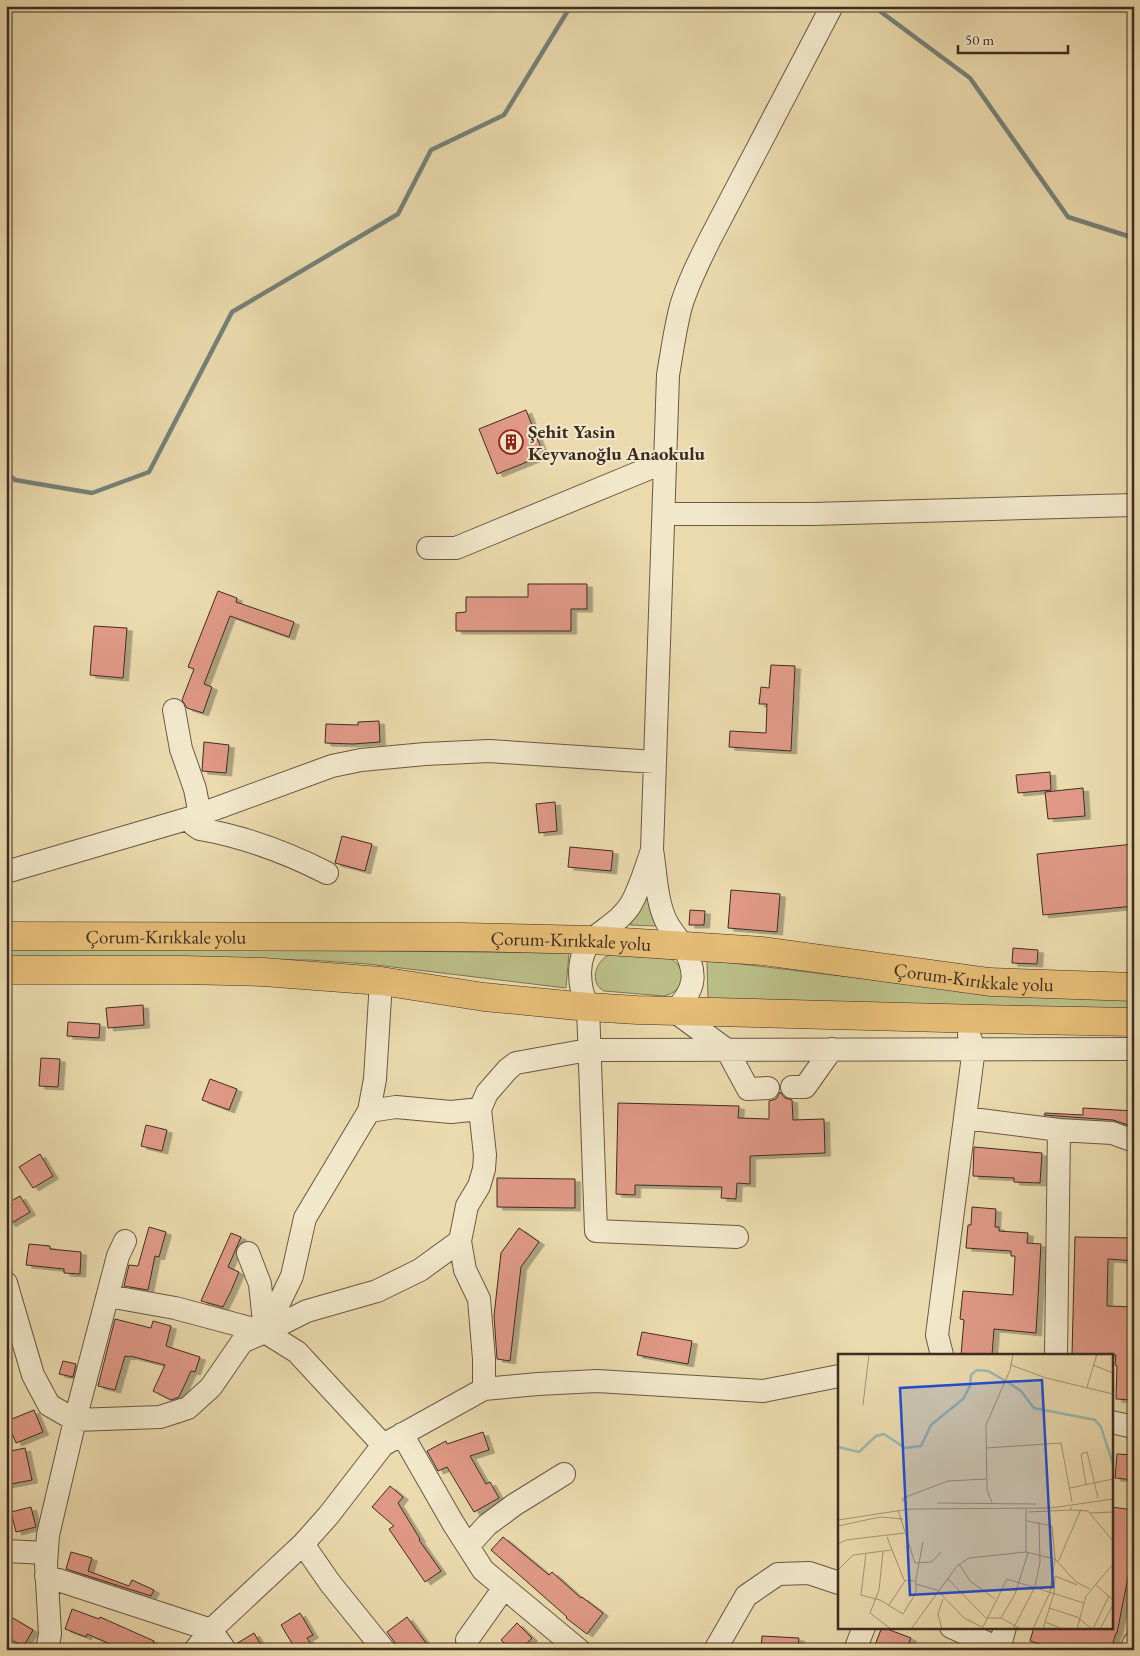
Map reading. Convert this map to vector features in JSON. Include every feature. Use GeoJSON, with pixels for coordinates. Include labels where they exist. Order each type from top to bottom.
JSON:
{"type":"FeatureCollection","features":[{"type":"Feature","properties":{"kind":"highway","name":"Çorum-Kırıkkale yolu"},"geometry":{"type":"LineString","coordinates":[[6,936],[463,937],[592,940],[763,951],[990,982],[1134,987]]}},
{"type":"Feature","properties":{"kind":"highway","name":"Çorum-Kırıkkale yolu"},"geometry":{"type":"LineString","coordinates":[[6,970],[79,969],[263,972],[381,981],[484,997],[588,1007],[674,1011],[1134,1022]]}},
{"type":"Feature","properties":{"kind":"street"},"geometry":{"type":"LineString","coordinates":[[768,1088],[748,1089],[727,1050],[674,1011],[686,1000],[691,991],[693,979],[691,966],[682,945],[666,922],[660,904],[652,850],[668,375],[682,305],[692,275],[832,6]]}},
{"type":"Feature","properties":{"kind":"street"},"geometry":{"type":"LineString","coordinates":[[428,548],[456,548],[650,468],[664,466]]}},
{"type":"Feature","properties":{"kind":"street"},"geometry":{"type":"LineString","coordinates":[[664,514],[814,514],[1134,505]]}},
{"type":"Feature","properties":{"kind":"street"},"geometry":{"type":"LineString","coordinates":[[174,710],[181,750],[195,789],[194,824],[200,828],[274,848],[327,873]]}},
{"type":"Feature","properties":{"kind":"street"},"geometry":{"type":"LineString","coordinates":[[6,872],[195,817],[332,766],[361,760],[489,751],[655,762]]}},
{"type":"Feature","properties":{"kind":"street"},"geometry":{"type":"LineString","coordinates":[[652,850],[631,904],[622,915],[592,940],[585,952],[580,974],[580,986],[588,1007],[588,1050],[596,1231],[737,1237]]}},
{"type":"Feature","properties":{"kind":"street"},"geometry":{"type":"LineString","coordinates":[[265,1332],[292,1276],[305,1218],[369,1111],[375,1079],[381,981]]}},
{"type":"Feature","properties":{"kind":"street"},"geometry":{"type":"LineString","coordinates":[[942,1354],[937,1334],[974,1048],[963,1019]]}},
{"type":"Feature","properties":{"kind":"street"},"geometry":{"type":"LineString","coordinates":[[792,1087],[805,1087],[832,1049]]}},
{"type":"Feature","properties":{"kind":"street"},"geometry":{"type":"LineString","coordinates":[[484,1389],[484,1359],[479,1299],[465,1270],[460,1242],[467,1206],[479,1186],[484,1169],[485,1155],[480,1109],[487,1093],[508,1068],[516,1063],[588,1050],[1134,1049]]}},
{"type":"Feature","properties":{"kind":"street"},"geometry":{"type":"LineString","coordinates":[[369,1111],[396,1107],[451,1112],[480,1109]]}},
{"type":"Feature","properties":{"kind":"street"},"geometry":{"type":"LineString","coordinates":[[965,1118],[1059,1130],[1112,1134],[1134,1141]]}},
{"type":"Feature","properties":{"kind":"street"},"geometry":{"type":"LineString","coordinates":[[1056,1354],[1059,1130]]}},
{"type":"Feature","properties":{"kind":"street"},"geometry":{"type":"LineString","coordinates":[[47,1650],[50,1634],[46,1576],[48,1535],[75,1420],[118,1256],[125,1241]]}},
{"type":"Feature","properties":{"kind":"street"},"geometry":{"type":"LineString","coordinates":[[6,1283],[34,1375],[49,1405],[75,1420],[160,1417],[188,1408],[211,1387],[242,1342],[307,1311],[377,1292],[420,1270],[460,1242]]}},
{"type":"Feature","properties":{"kind":"street"},"geometry":{"type":"LineString","coordinates":[[248,1253],[260,1284],[265,1332]]}},
{"type":"Feature","properties":{"kind":"street"},"geometry":{"type":"LineString","coordinates":[[108,1296],[175,1308],[265,1332],[297,1352],[392,1440],[483,1570],[579,1650]]}},
{"type":"Feature","properties":{"kind":"street"},"geometry":{"type":"LineString","coordinates":[[195,1650],[212,1630],[303,1544],[392,1440],[484,1389],[597,1381],[763,1391],[838,1376]]}},
{"type":"Feature","properties":{"kind":"street"},"geometry":{"type":"LineString","coordinates":[[1112,1422],[1134,1427]]}},
{"type":"Feature","properties":{"kind":"street"},"geometry":{"type":"LineString","coordinates":[[468,1546],[486,1525],[564,1474]]}},
{"type":"Feature","properties":{"kind":"street"},"geometry":{"type":"LineString","coordinates":[[303,1544],[330,1583],[384,1650]]}},
{"type":"Feature","properties":{"kind":"street"},"geometry":{"type":"LineString","coordinates":[[6,1551],[46,1552]]}},
{"type":"Feature","properties":{"kind":"street"},"geometry":{"type":"LineString","coordinates":[[715,1650],[746,1596],[778,1574],[809,1573],[838,1582]]}},
{"type":"Feature","properties":{"kind":"street"},"geometry":{"type":"LineString","coordinates":[[46,1576],[212,1630],[225,1650]]}},
{"type":"Feature","properties":{"kind":"street"},"geometry":{"type":"LineString","coordinates":[[467,1640],[504,1588]]}},
{"type":"Feature","properties":{"kind":"street"},"geometry":{"type":"LineString","coordinates":[[855,1650],[864,1628]]}},
{"type":"Feature","properties":{"kind":"street"},"geometry":{"type":"LineString","coordinates":[[953,1628],[1001,1649],[1006,1628]]}},
{"type":"Feature","properties":{"kind":"street"},"geometry":{"type":"LineString","coordinates":[[1131,1650],[1134,1642]]}},
{"type":"Feature","properties":{"kind":"green space"},"geometry":{"type":"Polygon","coordinates":[[[650,873],[656,926],[630,925],[650,873]]]}},
{"type":"Feature","properties":{"kind":"green space"},"geometry":{"type":"Polygon","coordinates":[[[6,947],[569,953],[566,988],[368,964],[309,960],[6,958],[6,947]]]}},
{"type":"Feature","properties":{"kind":"green space"},"geometry":{"type":"Polygon","coordinates":[[[613,954],[667,957],[679,966],[682,978],[681,984],[672,993],[664,996],[604,991],[596,982],[596,971],[602,960],[613,954]]]}},
{"type":"Feature","properties":{"kind":"green space"},"geometry":{"type":"Polygon","coordinates":[[[707,960],[875,980],[1134,997],[1134,1009],[708,999],[707,960]]]}},
{"type":"Feature","properties":{"kind":"building","name":"Şehit Yasin Keyvanoğlu Anaokulu"},"geometry":{"type":"Polygon","coordinates":[[[526,410],[544,455],[497,474],[479,429],[526,410]]]}},
{"type":"Feature","properties":{"kind":"building"},"geometry":{"type":"Polygon","coordinates":[[[528,584],[587,584],[587,609],[571,609],[571,631],[456,631],[456,613],[466,612],[466,597],[528,597],[528,584]]]}},
{"type":"Feature","properties":{"kind":"building"},"geometry":{"type":"Polygon","coordinates":[[[218,591],[237,598],[236,602],[294,622],[289,637],[230,616],[204,684],[212,687],[203,713],[187,708],[182,700],[194,669],[188,667],[218,591]]]}},
{"type":"Feature","properties":{"kind":"building"},"geometry":{"type":"Polygon","coordinates":[[[94,626],[127,628],[123,678],[90,675],[94,626]]]}},
{"type":"Feature","properties":{"kind":"building"},"geometry":{"type":"Polygon","coordinates":[[[771,665],[795,666],[791,751],[729,747],[730,731],[766,733],[767,704],[759,704],[761,687],[769,688],[771,665]]]}},
{"type":"Feature","properties":{"kind":"building"},"geometry":{"type":"Polygon","coordinates":[[[379,721],[380,742],[353,744],[325,743],[326,724],[358,725],[358,722],[379,721]]]}},
{"type":"Feature","properties":{"kind":"building"},"geometry":{"type":"Polygon","coordinates":[[[204,742],[229,745],[226,773],[202,771],[204,742]]]}},
{"type":"Feature","properties":{"kind":"building"},"geometry":{"type":"Polygon","coordinates":[[[1050,772],[1051,790],[1018,793],[1016,775],[1050,772]]]}},
{"type":"Feature","properties":{"kind":"building"},"geometry":{"type":"Polygon","coordinates":[[[1083,788],[1085,816],[1048,819],[1045,792],[1083,788]]]}},
{"type":"Feature","properties":{"kind":"building"},"geometry":{"type":"Polygon","coordinates":[[[555,802],[557,831],[539,833],[536,804],[555,802]]]}},
{"type":"Feature","properties":{"kind":"building"},"geometry":{"type":"Polygon","coordinates":[[[342,836],[372,844],[365,871],[335,863],[342,836]]]}},
{"type":"Feature","properties":{"kind":"building"},"geometry":{"type":"Polygon","coordinates":[[[1134,844],[1134,906],[1043,915],[1037,854],[1134,844]]]}},
{"type":"Feature","properties":{"kind":"building"},"geometry":{"type":"Polygon","coordinates":[[[570,847],[613,851],[611,871],[568,867],[570,847]]]}},
{"type":"Feature","properties":{"kind":"building"},"geometry":{"type":"Polygon","coordinates":[[[731,890],[780,894],[777,932],[728,928],[731,890]]]}},
{"type":"Feature","properties":{"kind":"building"},"geometry":{"type":"Polygon","coordinates":[[[690,910],[705,911],[704,925],[689,925],[690,910]]]}},
{"type":"Feature","properties":{"kind":"building"},"geometry":{"type":"Polygon","coordinates":[[[1013,948],[1038,950],[1037,964],[1012,963],[1013,948]]]}},
{"type":"Feature","properties":{"kind":"building"},"geometry":{"type":"Polygon","coordinates":[[[143,1005],[144,1025],[108,1028],[106,1008],[143,1005]]]}},
{"type":"Feature","properties":{"kind":"building"},"geometry":{"type":"Polygon","coordinates":[[[68,1022],[100,1024],[99,1038],[67,1036],[68,1022]]]}},
{"type":"Feature","properties":{"kind":"building"},"geometry":{"type":"Polygon","coordinates":[[[41,1058],[60,1059],[58,1087],[39,1086],[41,1058]]]}},
{"type":"Feature","properties":{"kind":"building"},"geometry":{"type":"Polygon","coordinates":[[[210,1079],[237,1089],[229,1110],[202,1100],[210,1079]]]}},
{"type":"Feature","properties":{"kind":"building"},"geometry":{"type":"Polygon","coordinates":[[[780,1092],[785,1098],[792,1100],[793,1120],[824,1119],[825,1153],[750,1156],[750,1184],[737,1183],[736,1199],[721,1198],[722,1187],[635,1185],[635,1195],[616,1194],[618,1103],[739,1106],[738,1118],[769,1119],[769,1101],[776,1099],[780,1092]]]}},
{"type":"Feature","properties":{"kind":"building"},"geometry":{"type":"Polygon","coordinates":[[[1083,1108],[1134,1111],[1134,1127],[1113,1120],[1044,1115],[1045,1113],[1083,1115],[1083,1108]]]}},
{"type":"Feature","properties":{"kind":"building"},"geometry":{"type":"Polygon","coordinates":[[[146,1125],[167,1130],[162,1151],[141,1146],[146,1125]]]}},
{"type":"Feature","properties":{"kind":"building"},"geometry":{"type":"Polygon","coordinates":[[[974,1147],[1042,1153],[1040,1183],[1014,1182],[1014,1178],[973,1176],[974,1147]]]}},
{"type":"Feature","properties":{"kind":"building"},"geometry":{"type":"Polygon","coordinates":[[[40,1154],[53,1176],[33,1188],[19,1167],[40,1154]]]}},
{"type":"Feature","properties":{"kind":"building"},"geometry":{"type":"Polygon","coordinates":[[[497,1178],[575,1179],[575,1208],[497,1207],[497,1178]]]}},
{"type":"Feature","properties":{"kind":"building"},"geometry":{"type":"Polygon","coordinates":[[[20,1196],[30,1212],[10,1224],[6,1217],[6,1204],[20,1196]]]}},
{"type":"Feature","properties":{"kind":"building"},"geometry":{"type":"Polygon","coordinates":[[[972,1207],[996,1209],[995,1227],[999,1227],[999,1231],[1028,1233],[1027,1243],[1041,1244],[1036,1333],[994,1329],[992,1354],[961,1354],[964,1320],[960,1319],[963,1291],[1013,1295],[1015,1256],[1011,1256],[1011,1251],[966,1248],[968,1225],[971,1225],[972,1207]]]}},
{"type":"Feature","properties":{"kind":"building"},"geometry":{"type":"Polygon","coordinates":[[[149,1227],[166,1232],[159,1257],[155,1256],[148,1290],[124,1286],[129,1265],[138,1266],[149,1227]]]}},
{"type":"Feature","properties":{"kind":"building"},"geometry":{"type":"Polygon","coordinates":[[[519,1228],[539,1242],[521,1267],[510,1361],[497,1359],[494,1316],[501,1253],[519,1228]]]}},
{"type":"Feature","properties":{"kind":"building"},"geometry":{"type":"Polygon","coordinates":[[[231,1233],[241,1237],[228,1267],[239,1272],[223,1307],[201,1301],[231,1233]]]}},
{"type":"Feature","properties":{"kind":"building"},"geometry":{"type":"Polygon","coordinates":[[[1075,1237],[1134,1238],[1134,1261],[1108,1259],[1107,1306],[1134,1307],[1134,1400],[1116,1399],[1116,1355],[1072,1354],[1075,1237]]]}},
{"type":"Feature","properties":{"kind":"building"},"geometry":{"type":"Polygon","coordinates":[[[29,1244],[50,1246],[50,1249],[81,1252],[80,1274],[64,1273],[64,1269],[26,1265],[29,1244]]]}},
{"type":"Feature","properties":{"kind":"building"},"geometry":{"type":"Polygon","coordinates":[[[115,1319],[151,1328],[153,1321],[171,1326],[166,1346],[200,1357],[195,1372],[191,1371],[179,1397],[171,1400],[153,1391],[165,1365],[130,1356],[125,1356],[115,1390],[98,1386],[115,1319]]]}},
{"type":"Feature","properties":{"kind":"building"},"geometry":{"type":"Polygon","coordinates":[[[642,1332],[692,1341],[688,1364],[637,1355],[642,1332]]]}},
{"type":"Feature","properties":{"kind":"building"},"geometry":{"type":"Polygon","coordinates":[[[63,1361],[76,1364],[73,1377],[59,1374],[63,1361]]]}},
{"type":"Feature","properties":{"kind":"building"},"geometry":{"type":"Polygon","coordinates":[[[34,1410],[43,1432],[16,1443],[7,1421],[34,1410]]]}},
{"type":"Feature","properties":{"kind":"building"},"geometry":{"type":"Polygon","coordinates":[[[483,1432],[489,1450],[470,1456],[486,1484],[490,1482],[499,1498],[474,1512],[447,1467],[438,1471],[427,1451],[446,1441],[447,1444],[483,1432]]]}},
{"type":"Feature","properties":{"kind":"building"},"geometry":{"type":"Polygon","coordinates":[[[25,1448],[32,1480],[6,1485],[6,1452],[25,1448]]]}},
{"type":"Feature","properties":{"kind":"building"},"geometry":{"type":"Polygon","coordinates":[[[1117,1454],[1134,1455],[1134,1480],[1115,1478],[1117,1454]]]}},
{"type":"Feature","properties":{"kind":"building"},"geometry":{"type":"Polygon","coordinates":[[[390,1486],[403,1497],[398,1503],[419,1540],[441,1571],[425,1582],[389,1529],[394,1526],[372,1507],[390,1486]]]}},
{"type":"Feature","properties":{"kind":"building"},"geometry":{"type":"Polygon","coordinates":[[[31,1507],[36,1527],[16,1532],[11,1512],[31,1507]]]}},
{"type":"Feature","properties":{"kind":"building"},"geometry":{"type":"Polygon","coordinates":[[[1112,1507],[1134,1510],[1134,1563],[1131,1562],[1117,1633],[1111,1650],[1050,1650],[1051,1647],[1030,1641],[1034,1628],[1112,1628],[1112,1507]]]}},
{"type":"Feature","properties":{"kind":"building"},"geometry":{"type":"Polygon","coordinates":[[[503,1537],[549,1575],[552,1572],[581,1598],[603,1613],[587,1634],[566,1618],[491,1550],[503,1537]]]}},
{"type":"Feature","properties":{"kind":"building"},"geometry":{"type":"Polygon","coordinates":[[[71,1552],[92,1558],[88,1571],[129,1586],[132,1580],[154,1590],[151,1596],[66,1569],[71,1552]]]}},
{"type":"Feature","properties":{"kind":"building"},"geometry":{"type":"Polygon","coordinates":[[[72,1609],[99,1619],[100,1617],[154,1641],[151,1650],[124,1650],[87,1634],[86,1637],[65,1629],[72,1609]]]}},
{"type":"Feature","properties":{"kind":"building"},"geometry":{"type":"Polygon","coordinates":[[[300,1613],[313,1635],[307,1638],[315,1650],[296,1650],[281,1625],[300,1613]]]}},
{"type":"Feature","properties":{"kind":"building"},"geometry":{"type":"Polygon","coordinates":[[[407,1617],[431,1650],[400,1650],[387,1632],[407,1617]]]}},
{"type":"Feature","properties":{"kind":"building"},"geometry":{"type":"Polygon","coordinates":[[[13,1618],[33,1630],[23,1647],[6,1636],[6,1628],[13,1618]]]}},
{"type":"Feature","properties":{"kind":"building"},"geometry":{"type":"Polygon","coordinates":[[[517,1623],[532,1638],[521,1650],[511,1650],[501,1640],[517,1623]]]}},
{"type":"Feature","properties":{"kind":"building"},"geometry":{"type":"Polygon","coordinates":[[[882,1628],[911,1638],[906,1650],[873,1650],[882,1628]]]}},
{"type":"Feature","properties":{"kind":"building"},"geometry":{"type":"Polygon","coordinates":[[[254,1633],[264,1650],[238,1650],[236,1644],[254,1633]]]}},
{"type":"Feature","properties":{"kind":"building"},"geometry":{"type":"Polygon","coordinates":[[[762,1636],[799,1638],[798,1650],[761,1650],[762,1636]]]}},
{"type":"Feature","properties":{"kind":"waterway"},"geometry":{"type":"LineString","coordinates":[[6,472],[15,480],[92,493],[149,472],[232,312],[398,214],[431,150],[504,115],[567,12],[567,6]]}},
{"type":"Feature","properties":{"kind":"waterway"},"geometry":{"type":"LineString","coordinates":[[873,6],[970,78],[1068,217],[1134,238]]}},
{"type":"Feature","properties":{"kind":"place","name":"Şehit Yasin Keyvanoğlu Anaokulu"},"geometry":{"type":"Point","coordinates":[511,442]}}]}
